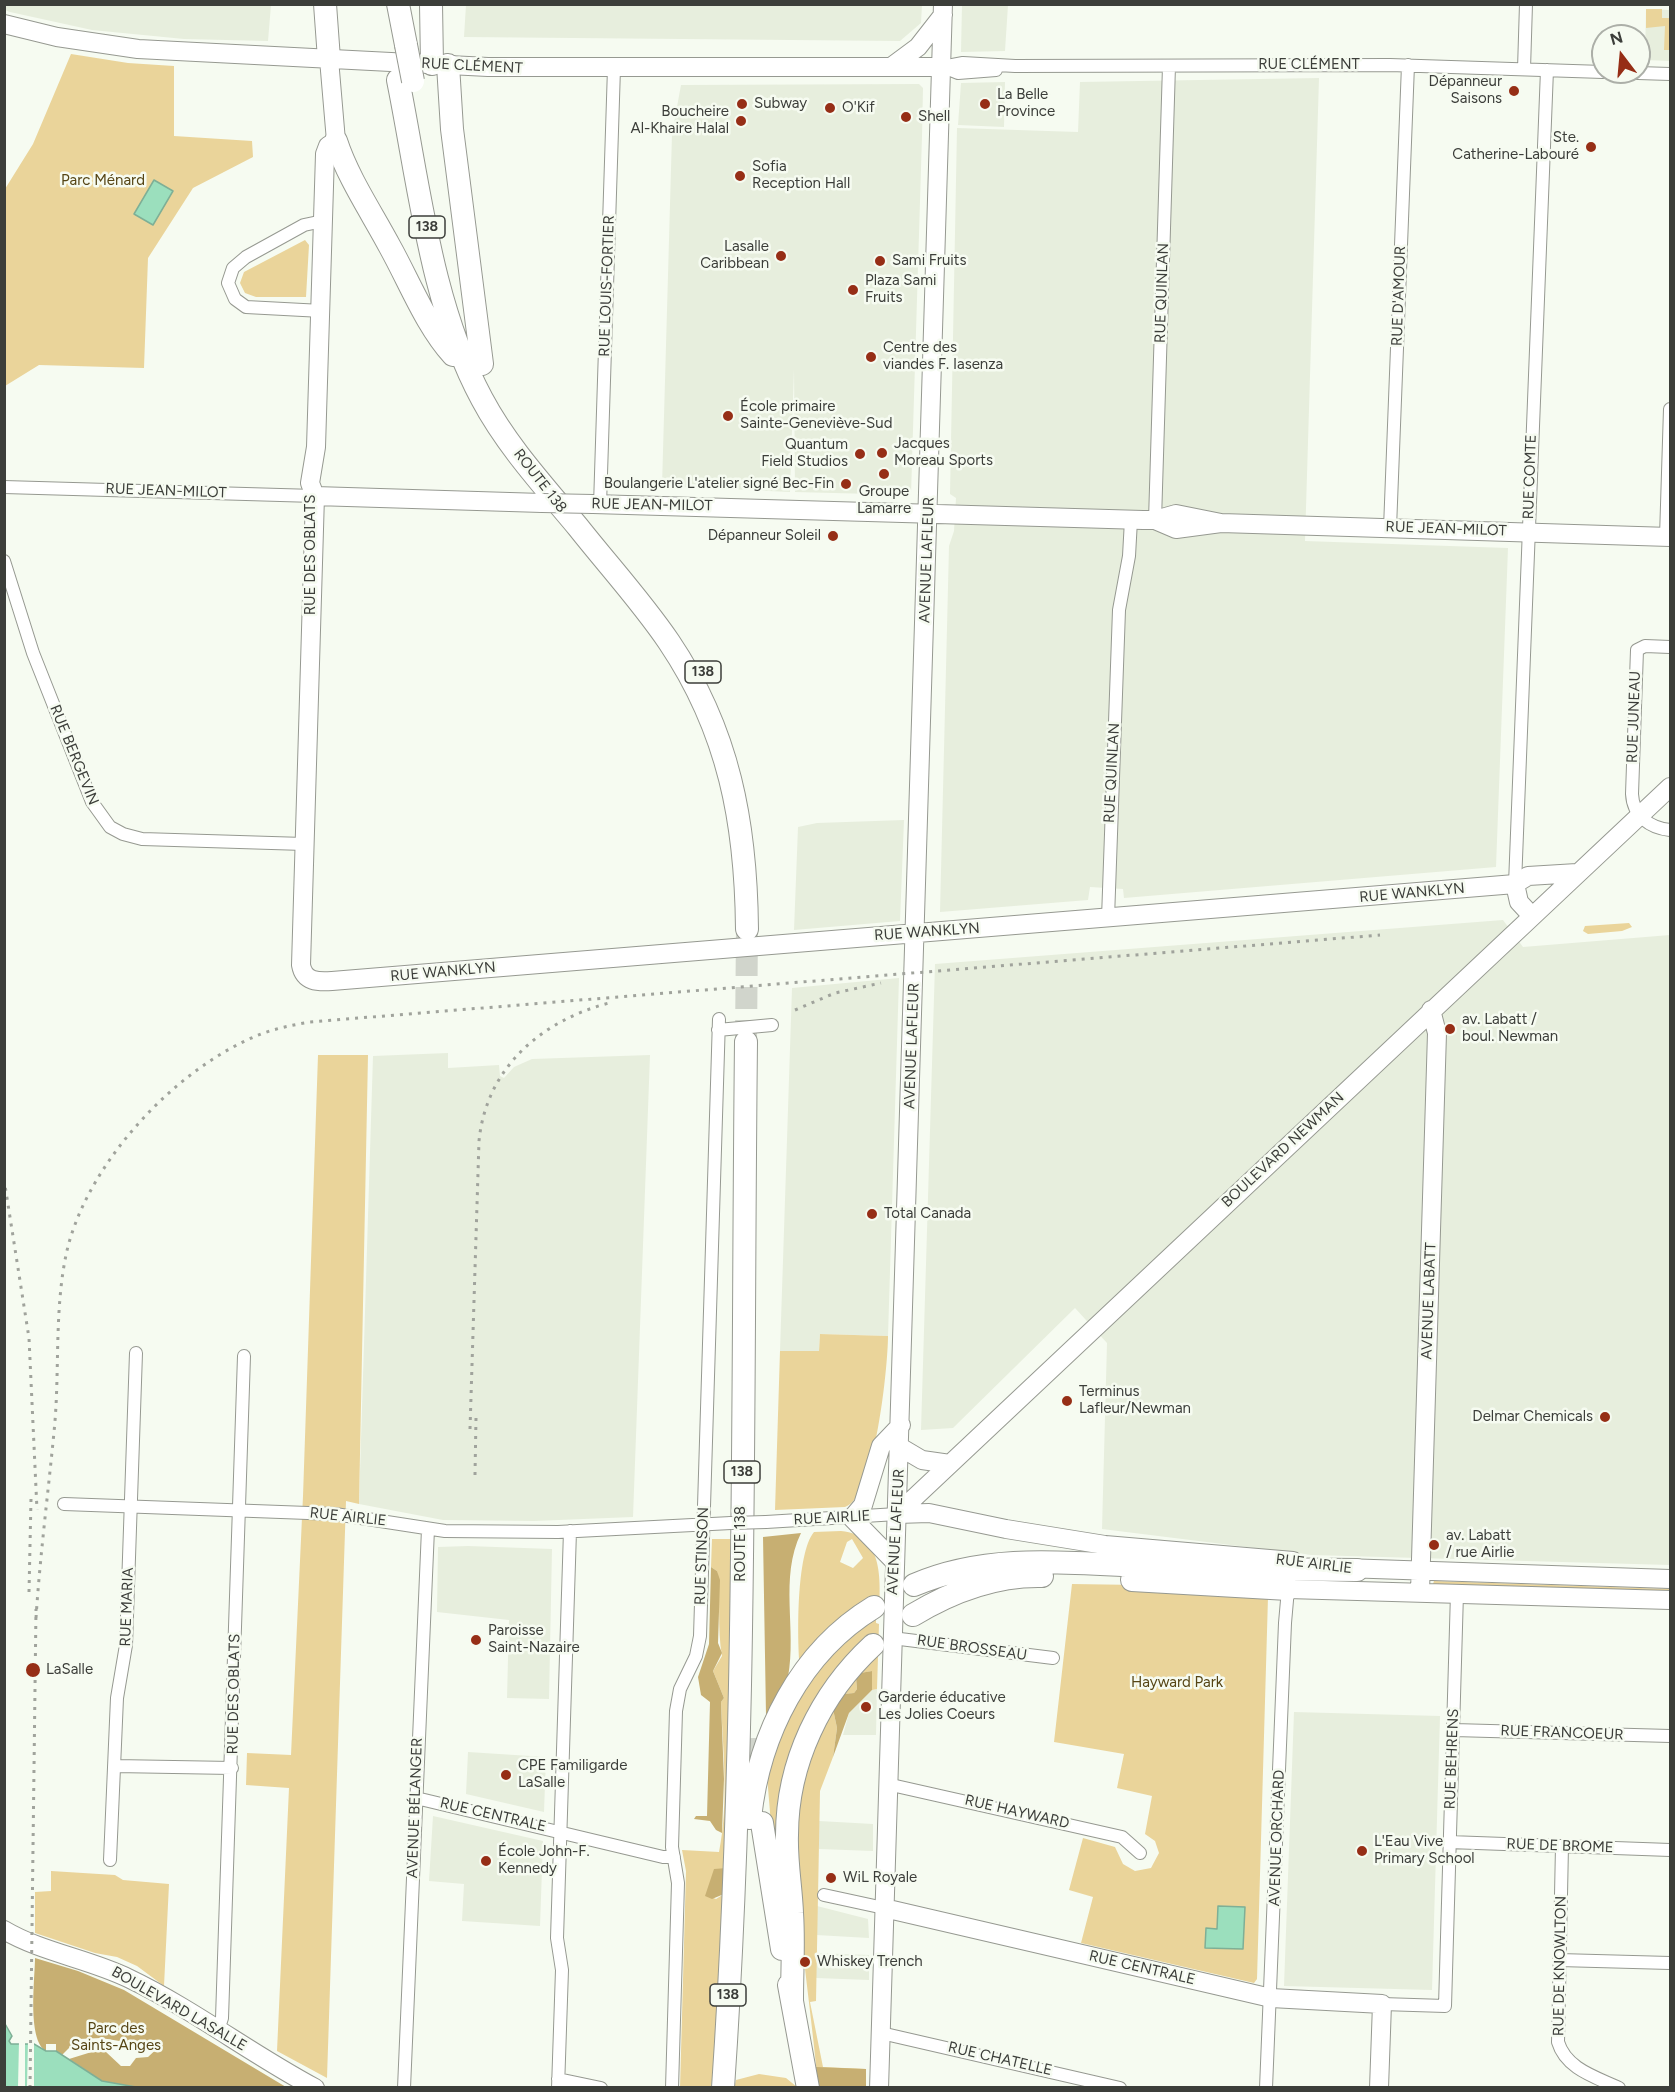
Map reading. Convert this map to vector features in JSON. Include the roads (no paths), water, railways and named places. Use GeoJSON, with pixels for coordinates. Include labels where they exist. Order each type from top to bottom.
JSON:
{"type":"FeatureCollection","features":[{"type":"Feature","properties":{"kind":"highway"},"geometry":{"type":"LineString","coordinates":[[325,4],[329,59]]}},
{"type":"Feature","properties":{"kind":"highway","name":"ROUTE 138"},"geometry":{"type":"LineString","coordinates":[[384,4],[399,45],[437,276],[449,322],[475,368],[500,400],[524,437],[665,613],[709,681],[730,729],[750,794],[760,865],[754,928]]}},
{"type":"Feature","properties":{"kind":"highway","name":"ROUTE 138"},"geometry":{"type":"LineString","coordinates":[[398,4],[399,45]]}},
{"type":"Feature","properties":{"kind":"highway"},"geometry":{"type":"LineString","coordinates":[[431,4],[452,129],[475,368]]}},
{"type":"Feature","properties":{"kind":"highway"},"geometry":{"type":"LineString","coordinates":[[336,141],[350,173],[442,342],[475,368]]}},
{"type":"Feature","properties":{"kind":"highway","name":"ROUTE 138"},"geometry":{"type":"LineString","coordinates":[[755,1738],[759,1036]]}},
{"type":"Feature","properties":{"kind":"highway","name":"ROUTE 138"},"geometry":{"type":"LineString","coordinates":[[734,1902],[759,1036]]}},
{"type":"Feature","properties":{"kind":"highway"},"geometry":{"type":"LineString","coordinates":[[914,1585],[962,1569],[1010,1562],[1275,1570],[1357,1570]]}},
{"type":"Feature","properties":{"kind":"highway"},"geometry":{"type":"LineString","coordinates":[[913,1615],[966,1589],[1024,1577],[1107,1578],[1288,1589]]}},
{"type":"Feature","properties":{"kind":"highway"},"geometry":{"type":"LineString","coordinates":[[734,1902],[757,1773],[777,1717],[795,1686],[817,1656],[843,1630],[874,1607]]}},
{"type":"Feature","properties":{"kind":"highway"},"geometry":{"type":"LineString","coordinates":[[792,2000],[792,1914],[787,1834],[794,1778],[806,1740],[825,1702],[841,1678],[882,1641]]}},
{"type":"Feature","properties":{"kind":"highway"},"geometry":{"type":"LineString","coordinates":[[762,1823],[808,2088]]}},
{"type":"Feature","properties":{"kind":"highway","name":"138"},"geometry":{"type":"LineString","coordinates":[[723,2088],[734,1902]]}},
{"type":"Feature","properties":{"kind":"main road"},"geometry":{"type":"LineString","coordinates":[[891,67],[918,47],[943,10]]}},
{"type":"Feature","properties":{"kind":"main road","name":"AVENUE LAFLEUR"},"geometry":{"type":"LineString","coordinates":[[879,2088],[887,1784],[882,1641],[894,1561],[901,1425],[943,10]]}},
{"type":"Feature","properties":{"kind":"main road","name":"RUE CLÉMENT"},"geometry":{"type":"LineString","coordinates":[[4,24],[67,39],[138,50],[329,59],[614,68],[942,67]]}},
{"type":"Feature","properties":{"kind":"main road"},"geometry":{"type":"LineString","coordinates":[[329,59],[336,141]]}},
{"type":"Feature","properties":{"kind":"main road","name":"RUE DES OBLATS"},"geometry":{"type":"LineString","coordinates":[[304,975],[301,960],[315,496],[310,483],[316,447],[322,311],[325,154],[328,146],[336,141]]}},
{"type":"Feature","properties":{"kind":"main road","name":"RUE JEAN-MILOT"},"geometry":{"type":"LineString","coordinates":[[315,496],[1131,520],[1155,520],[1176,514],[1221,523],[1668,537]]}},
{"type":"Feature","properties":{"kind":"main road","name":"BOULEVARD NEWMAN"},"geometry":{"type":"LineString","coordinates":[[897,1514],[1671,787]]}},
{"type":"Feature","properties":{"kind":"main road","name":"RUE WANKLYN"},"geometry":{"type":"LineString","coordinates":[[304,975],[317,982],[332,981],[1515,884],[1528,876],[1577,873]]}},
{"type":"Feature","properties":{"kind":"main road"},"geometry":{"type":"LineString","coordinates":[[1515,884],[1516,897],[1532,916]]}},
{"type":"Feature","properties":{"kind":"main road","name":"AVENUE LABATT"},"geometry":{"type":"LineString","coordinates":[[1420,1592],[1437,1033],[1431,1011]]}},
{"type":"Feature","properties":{"kind":"main road"},"geometry":{"type":"LineString","coordinates":[[894,1561],[852,1518],[866,1499],[881,1446],[901,1425]]}},
{"type":"Feature","properties":{"kind":"main road"},"geometry":{"type":"LineString","coordinates":[[900,1447],[922,1460],[950,1464]]}},
{"type":"Feature","properties":{"kind":"main road","name":"RUE AIRLIE"},"geometry":{"type":"LineString","coordinates":[[897,1514],[924,1512],[1006,1529],[1106,1545],[1269,1558],[1357,1570],[1671,1579]]}},
{"type":"Feature","properties":{"kind":"main road","name":"RUE AIRLIE"},"geometry":{"type":"LineString","coordinates":[[1288,1589],[1671,1600]]}},
{"type":"Feature","properties":{"kind":"main road","name":"RUE CENTRALE"},"geometry":{"type":"LineString","coordinates":[[884,1908],[1271,1998],[1382,2004]]}},
{"type":"Feature","properties":{"kind":"main road","name":"BOULEVARD LASALLE"},"geometry":{"type":"LineString","coordinates":[[4,1930],[20,1938],[123,1975],[315,2088]]}},
{"type":"Feature","properties":{"kind":"main road"},"geometry":{"type":"LineString","coordinates":[[1379,2088],[1382,2004]]}},
{"type":"Feature","properties":{"kind":"street"},"geometry":{"type":"LineString","coordinates":[[1524,69],[1526,4]]}},
{"type":"Feature","properties":{"kind":"street","name":"RUE CLÉMENT"},"geometry":{"type":"LineString","coordinates":[[942,67],[958,73],[1015,66],[1408,65],[1591,72]]}},
{"type":"Feature","properties":{"kind":"street","name":"RUE D'AMOUR"},"geometry":{"type":"LineString","coordinates":[[1390,528],[1408,65]]}},
{"type":"Feature","properties":{"kind":"street","name":"RUE QUINLAN"},"geometry":{"type":"LineString","coordinates":[[1155,520],[1169,66]]}},
{"type":"Feature","properties":{"kind":"street","name":"RUE LOUIS-FORTIER"},"geometry":{"type":"LineString","coordinates":[[597,504],[614,68]]}},
{"type":"Feature","properties":{"kind":"street","name":"RUE COMTE"},"geometry":{"type":"LineString","coordinates":[[1515,884],[1546,70]]}},
{"type":"Feature","properties":{"kind":"street","name":"RUE CLÉMENT"},"geometry":{"type":"LineString","coordinates":[[1651,73],[1671,74]]}},
{"type":"Feature","properties":{"kind":"street"},"geometry":{"type":"LineString","coordinates":[[322,311],[246,307],[235,299],[228,283],[232,268],[246,257],[304,225],[323,221]]}},
{"type":"Feature","properties":{"kind":"street"},"geometry":{"type":"LineString","coordinates":[[1668,537],[1671,409]]}},
{"type":"Feature","properties":{"kind":"street","name":"RUE JEAN-MILOT"},"geometry":{"type":"LineString","coordinates":[[4,486],[315,496]]}},
{"type":"Feature","properties":{"kind":"street","name":"RUE QUINLAN"},"geometry":{"type":"LineString","coordinates":[[1108,918],[1119,610],[1128,564],[1131,520]]}},
{"type":"Feature","properties":{"kind":"street","name":"RUE BERGEVIN"},"geometry":{"type":"LineString","coordinates":[[4,561],[45,685],[92,802],[110,827],[123,834],[142,838],[304,844]]}},
{"type":"Feature","properties":{"kind":"street","name":"RUE JUNEAU"},"geometry":{"type":"LineString","coordinates":[[1640,816],[1634,807],[1632,794],[1637,650],[1645,646],[1671,646]]}},
{"type":"Feature","properties":{"kind":"street"},"geometry":{"type":"LineString","coordinates":[[1640,816],[1652,825],[1671,830]]}},
{"type":"Feature","properties":{"kind":"street","name":"RUE STINSON"},"geometry":{"type":"LineString","coordinates":[[672,2088],[678,1883],[672,1837],[676,1711],[680,1689],[696,1656],[699,1644],[719,1024],[759,1036]]}},
{"type":"Feature","properties":{"kind":"street","name":"RUE MARIA"},"geometry":{"type":"LineString","coordinates":[[110,1860],[117,1698],[126,1645],[136,1353]]}},
{"type":"Feature","properties":{"kind":"street","name":"RUE DES OBLATS"},"geometry":{"type":"LineString","coordinates":[[218,2030],[222,2018],[232,1768],[244,1356]]}},
{"type":"Feature","properties":{"kind":"street","name":"RUE AIRLIE"},"geometry":{"type":"LineString","coordinates":[[64,1504],[335,1514],[428,1529],[494,1532],[570,1531],[897,1514]]}},
{"type":"Feature","properties":{"kind":"street","name":"AVENUE BÉLANGER"},"geometry":{"type":"LineString","coordinates":[[404,2088],[428,1529]]}},
{"type":"Feature","properties":{"kind":"street"},"geometry":{"type":"LineString","coordinates":[[570,1531],[556,1938],[562,1976],[558,2083],[601,2088]]}},
{"type":"Feature","properties":{"kind":"street","name":"AVENUE ORCHARD"},"geometry":{"type":"LineString","coordinates":[[1266,2088],[1288,1589]]}},
{"type":"Feature","properties":{"kind":"street","name":"RUE BEHRENS"},"geometry":{"type":"LineString","coordinates":[[1382,2004],[1445,2006],[1457,1593]]}},
{"type":"Feature","properties":{"kind":"street","name":"RUE BROSSEAU"},"geometry":{"type":"LineString","coordinates":[[882,1641],[1053,1658]]}},
{"type":"Feature","properties":{"kind":"street","name":"RUE FRANCOEUR"},"geometry":{"type":"LineString","coordinates":[[1454,1730],[1671,1736]]}},
{"type":"Feature","properties":{"kind":"street"},"geometry":{"type":"LineString","coordinates":[[115,1766],[232,1768]]}},
{"type":"Feature","properties":{"kind":"street","name":"RUE HAYWARD"},"geometry":{"type":"LineString","coordinates":[[887,1784],[1122,1837],[1140,1853]]}},
{"type":"Feature","properties":{"kind":"street","name":"RUE CENTRALE"},"geometry":{"type":"LineString","coordinates":[[416,1798],[663,1857],[674,1857]]}},
{"type":"Feature","properties":{"kind":"street","name":"RUE DE BROME"},"geometry":{"type":"LineString","coordinates":[[1449,1842],[1671,1850]]}},
{"type":"Feature","properties":{"kind":"street","name":"RUE DE KNOWLTON"},"geometry":{"type":"LineString","coordinates":[[1562,1846],[1557,2036],[1560,2049],[1574,2066],[1619,2088]]}},
{"type":"Feature","properties":{"kind":"street","name":"RUE CENTRALE"},"geometry":{"type":"LineString","coordinates":[[824,1894],[884,1908]]}},
{"type":"Feature","properties":{"kind":"street"},"geometry":{"type":"LineString","coordinates":[[1559,1959],[1671,1963]]}},
{"type":"Feature","properties":{"kind":"street","name":"RUE CHATELLE"},"geometry":{"type":"LineString","coordinates":[[880,2033],[1120,2088]]}},
{"type":"Feature","properties":{"kind":"tunnel"},"geometry":{"type":"LineString","coordinates":[[746,1042],[747,929]]}},
{"type":"Feature","properties":{"kind":"tunnel"},"geometry":{"type":"LineString","coordinates":[[755,1738],[756,1774]]}},
{"type":"Feature","properties":{"kind":"railway"},"geometry":{"type":"LineString","coordinates":[[36,1618],[56,1410],[62,1277],[76,1221],[93,1187],[114,1154],[139,1123],[197,1070],[229,1049],[261,1034],[310,1022],[1380,935]]}},
{"type":"Feature","properties":{"kind":"railway"},"geometry":{"type":"LineString","coordinates":[[795,1010],[835,993],[881,983]]}},
{"type":"Feature","properties":{"kind":"railway"},"geometry":{"type":"LineString","coordinates":[[470,1429],[479,1141],[484,1115],[505,1070],[521,1052],[539,1036],[561,1022],[609,1003]]}},
{"type":"Feature","properties":{"kind":"railway"},"geometry":{"type":"LineString","coordinates":[[4,1179],[29,1338],[37,1510]]}},
{"type":"Feature","properties":{"kind":"railway"},"geometry":{"type":"LineString","coordinates":[[475,1475],[476,1418]]}},
{"type":"Feature","properties":{"kind":"railway"},"geometry":{"type":"LineString","coordinates":[[29,1592],[31,1499]]}},
{"type":"Feature","properties":{"kind":"railway"},"geometry":{"type":"LineString","coordinates":[[30,2088],[36,1609]]}},
{"type":"Feature","properties":{"kind":"place","name":"Dépanneur Saisons"},"geometry":{"type":"Point","coordinates":[1514,91]}},
{"type":"Feature","properties":{"kind":"place","name":"Subway"},"geometry":{"type":"Point","coordinates":[742,104]}},
{"type":"Feature","properties":{"kind":"place","name":"La Belle Province"},"geometry":{"type":"Point","coordinates":[985,104]}},
{"type":"Feature","properties":{"kind":"place","name":"O'Kif"},"geometry":{"type":"Point","coordinates":[830,108]}},
{"type":"Feature","properties":{"kind":"place","name":"Shell"},"geometry":{"type":"Point","coordinates":[906,117]}},
{"type":"Feature","properties":{"kind":"place","name":"Boucheire Al-Khaire Halal"},"geometry":{"type":"Point","coordinates":[741,121]}},
{"type":"Feature","properties":{"kind":"place","name":"Ste. Catherine-Labouré"},"geometry":{"type":"Point","coordinates":[1591,147]}},
{"type":"Feature","properties":{"kind":"place","name":"Sofia Reception Hall"},"geometry":{"type":"Point","coordinates":[740,176]}},
{"type":"Feature","properties":{"kind":"place","name":"Lasalle Caribbean"},"geometry":{"type":"Point","coordinates":[781,256]}},
{"type":"Feature","properties":{"kind":"place","name":"Sami Fruits"},"geometry":{"type":"Point","coordinates":[880,261]}},
{"type":"Feature","properties":{"kind":"place","name":"Plaza Sami Fruits"},"geometry":{"type":"Point","coordinates":[853,290]}},
{"type":"Feature","properties":{"kind":"place","name":"Centre des viandes F. Iasenza"},"geometry":{"type":"Point","coordinates":[871,357]}},
{"type":"Feature","properties":{"kind":"place","name":"École primaire Sainte-Geneviève-Sud"},"geometry":{"type":"Point","coordinates":[728,416]}},
{"type":"Feature","properties":{"kind":"place","name":"Jacques Moreau Sports"},"geometry":{"type":"Point","coordinates":[882,453]}},
{"type":"Feature","properties":{"kind":"place","name":"Quantum Field Studios"},"geometry":{"type":"Point","coordinates":[860,454]}},
{"type":"Feature","properties":{"kind":"place","name":"Groupe Lamarre"},"geometry":{"type":"Point","coordinates":[884,474]}},
{"type":"Feature","properties":{"kind":"place","name":"Boulangerie L'atelier signé Bec-Fin"},"geometry":{"type":"Point","coordinates":[846,484]}},
{"type":"Feature","properties":{"kind":"place","name":"Dépanneur Soleil"},"geometry":{"type":"Point","coordinates":[833,536]}},
{"type":"Feature","properties":{"kind":"place","name":"av. Labatt / boul. Newman"},"geometry":{"type":"Point","coordinates":[1450,1029]}},
{"type":"Feature","properties":{"kind":"place","name":"Total Canada"},"geometry":{"type":"Point","coordinates":[872,1214]}},
{"type":"Feature","properties":{"kind":"place","name":"Terminus Lafleur/Newman"},"geometry":{"type":"Point","coordinates":[1067,1401]}},
{"type":"Feature","properties":{"kind":"place","name":"Delmar Chemicals"},"geometry":{"type":"Point","coordinates":[1605,1417]}},
{"type":"Feature","properties":{"kind":"place","name":"av. Labatt / rue Airlie"},"geometry":{"type":"Point","coordinates":[1434,1545]}},
{"type":"Feature","properties":{"kind":"place","name":"Paroisse Saint-Nazaire"},"geometry":{"type":"Point","coordinates":[476,1640]}},
{"type":"Feature","properties":{"kind":"place","name":"LaSalle"},"geometry":{"type":"Point","coordinates":[33,1670]}},
{"type":"Feature","properties":{"kind":"place","name":"Garderie éducative Les Jolies Coeurs"},"geometry":{"type":"Point","coordinates":[866,1707]}},
{"type":"Feature","properties":{"kind":"place","name":"CPE Familigarde LaSalle"},"geometry":{"type":"Point","coordinates":[506,1775]}},
{"type":"Feature","properties":{"kind":"place","name":"L'Eau Vive Primary School"},"geometry":{"type":"Point","coordinates":[1362,1851]}},
{"type":"Feature","properties":{"kind":"place","name":"École John-F. Kennedy"},"geometry":{"type":"Point","coordinates":[486,1861]}},
{"type":"Feature","properties":{"kind":"place","name":"WiL Royale"},"geometry":{"type":"Point","coordinates":[831,1878]}},
{"type":"Feature","properties":{"kind":"place","name":"Whiskey Trench"},"geometry":{"type":"Point","coordinates":[805,1962]}},
{"type":"Feature","properties":{"kind":"park label","name":"Parc Ménard"},"geometry":{"type":"Point","coordinates":[103,181]}},
{"type":"Feature","properties":{"kind":"park label","name":"Hayward Park"},"geometry":{"type":"Point","coordinates":[1177,1683]}},
{"type":"Feature","properties":{"kind":"park label","name":"Parc des Saints-Anges"},"geometry":{"type":"Point","coordinates":[116,2038]}}]}
